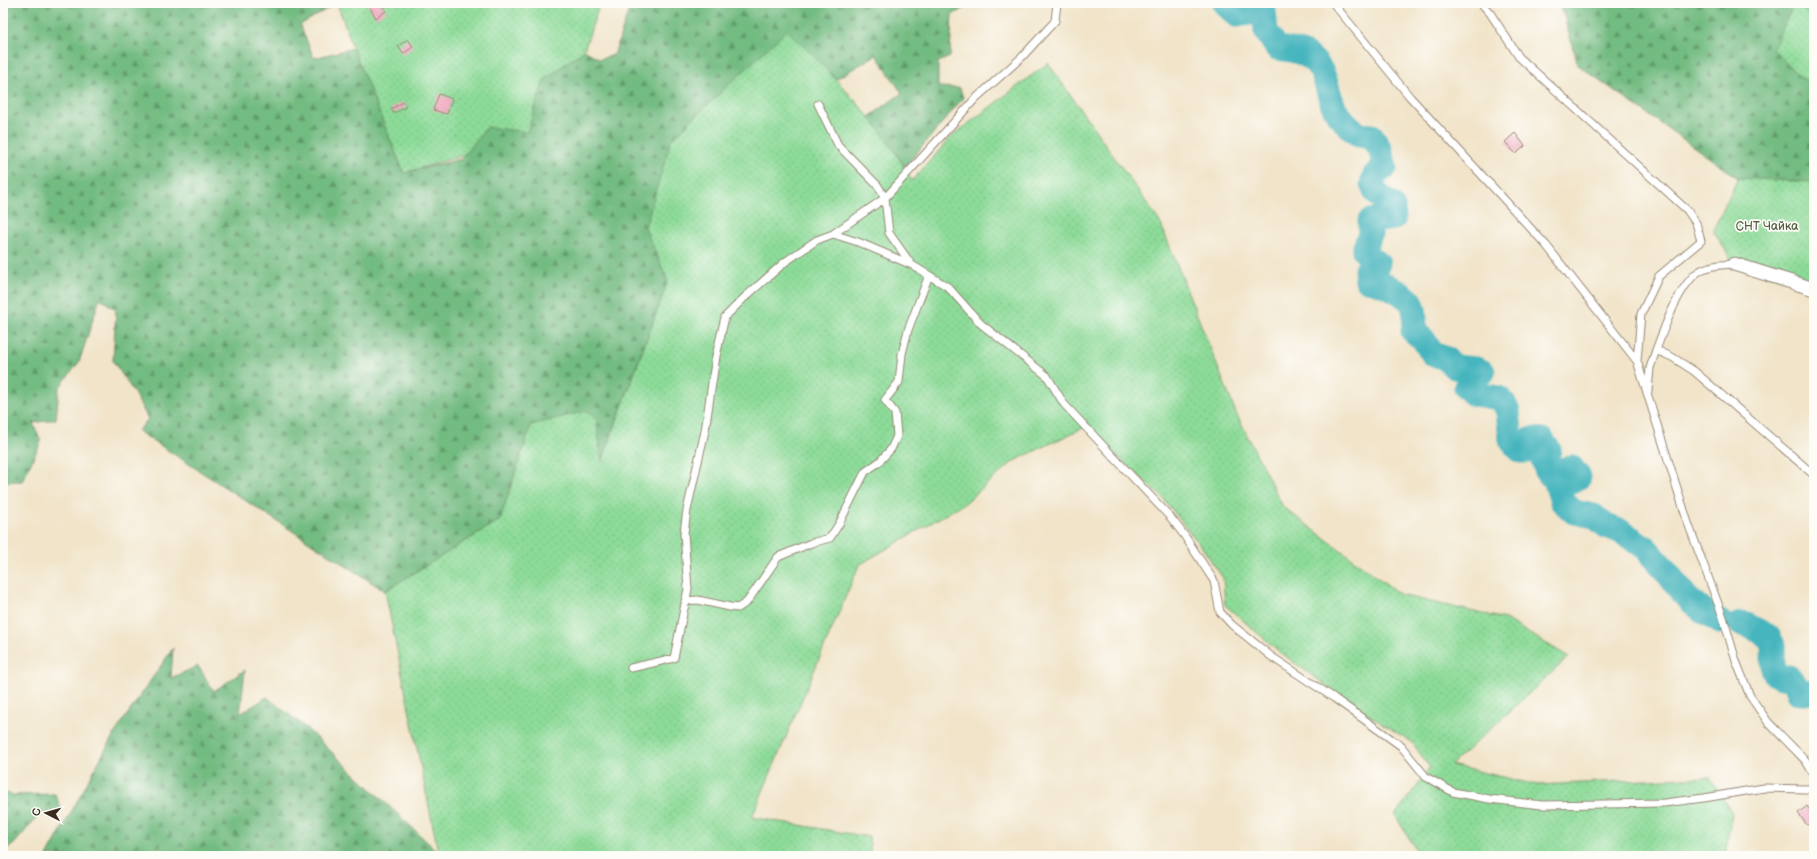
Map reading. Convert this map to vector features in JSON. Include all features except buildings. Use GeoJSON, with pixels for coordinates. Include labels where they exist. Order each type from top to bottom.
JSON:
{"type":"FeatureCollection","features":[{"type":"Feature","properties":{"kind":"street"},"geometry":{"type":"LineString","coordinates":[[1734,264],[1814,289]]}},
{"type":"Feature","properties":{"kind":"lane"},"geometry":{"type":"LineString","coordinates":[[631,668],[674,658],[688,589],[684,533],[687,510],[705,431],[716,356],[725,318],[744,298],[785,262],[817,240],[833,234],[885,198],[975,98],[1022,57],[1055,20],[1057,3]]}},
{"type":"Feature","properties":{"kind":"lane"},"geometry":{"type":"LineString","coordinates":[[1333,3],[1410,96],[1546,245],[1637,361],[1688,523],[1723,617],[1736,661],[1750,696],[1768,722],[1806,761],[1814,775]]}},
{"type":"Feature","properties":{"kind":"lane"},"geometry":{"type":"LineString","coordinates":[[1481,3],[1490,13],[1520,57],[1687,210],[1696,223],[1701,241],[1659,276],[1641,314],[1637,361]]}},
{"type":"Feature","properties":{"kind":"lane"},"geometry":{"type":"LineString","coordinates":[[818,104],[838,145],[878,186],[885,198],[889,233],[912,265]]}},
{"type":"Feature","properties":{"kind":"lane"},"geometry":{"type":"LineString","coordinates":[[833,234],[858,242],[912,265],[948,287],[981,324],[1047,376],[1064,404],[1171,518],[1184,535],[1214,581],[1220,612],[1232,625],[1272,657],[1334,698],[1401,746],[1426,777],[1453,792],[1489,799],[1542,805],[1664,803],[1764,788],[1814,788]]}},
{"type":"Feature","properties":{"kind":"lane"},"geometry":{"type":"LineString","coordinates":[[1648,394],[1650,368],[1676,302],[1698,273],[1714,266],[1734,264]]}},
{"type":"Feature","properties":{"kind":"lane"},"geometry":{"type":"LineString","coordinates":[[685,601],[698,600],[738,608],[748,602],[778,557],[811,543],[830,538],[839,524],[865,472],[879,462],[891,449],[897,436],[895,413],[885,400],[899,382],[902,354],[908,330],[929,275]]}},
{"type":"Feature","properties":{"kind":"lane"},"geometry":{"type":"LineString","coordinates":[[1656,350],[1672,357],[1694,371],[1814,475]]}},
{"type":"Feature","properties":{"kind":"green space"},"geometry":{"type":"Polygon","coordinates":[[[3,3],[337,3],[300,25],[314,58],[353,48],[404,173],[461,159],[487,127],[527,131],[544,80],[584,50],[600,59],[614,55],[631,3],[973,3],[952,15],[950,57],[938,62],[938,87],[960,88],[963,98],[905,167],[869,117],[902,93],[876,55],[836,79],[787,31],[645,228],[668,281],[601,463],[596,420],[531,425],[500,520],[385,591],[138,431],[148,419],[133,391],[113,361],[116,310],[100,298],[79,362],[59,388],[56,419],[33,423],[41,442],[22,481],[3,482],[3,3]]]}},
{"type":"Feature","properties":{"kind":"green space"},"geometry":{"type":"Polygon","coordinates":[[[337,3],[600,3],[584,50],[544,80],[527,132],[487,127],[464,155],[404,173],[353,48],[337,3]]]}},
{"type":"Feature","properties":{"kind":"green space"},"geometry":{"type":"Polygon","coordinates":[[[1560,3],[1814,3],[1814,14],[1793,6],[1800,77],[1814,84],[1814,182],[1738,178],[1578,65],[1560,3]]]}},
{"type":"Feature","properties":{"kind":"green space"},"geometry":{"type":"Polygon","coordinates":[[[1793,6],[1814,14],[1814,84],[1800,77],[1773,49],[1793,6]]]}},
{"type":"Feature","properties":{"kind":"green space"},"geometry":{"type":"Polygon","coordinates":[[[787,30],[856,101],[872,120],[887,140],[912,181],[952,136],[1048,63],[1160,222],[1236,413],[1283,507],[1401,595],[1505,619],[1569,657],[1451,765],[1537,785],[1710,777],[1732,813],[1725,856],[1420,856],[1395,815],[1430,768],[1412,742],[1362,711],[1281,653],[1225,605],[1223,578],[1201,546],[1162,497],[1085,427],[1014,461],[965,503],[859,565],[752,817],[869,837],[871,856],[439,856],[385,591],[500,520],[531,425],[586,411],[596,419],[602,462],[668,281],[645,228],[671,140],[787,30]]]}},
{"type":"Feature","properties":{"kind":"green space","name":"СНТ Чайка"},"geometry":{"type":"Polygon","coordinates":[[[1738,178],[1814,182],[1814,289],[1734,264],[1713,230],[1738,178]]]}},
{"type":"Feature","properties":{"kind":"green space"},"geometry":{"type":"Polygon","coordinates":[[[173,648],[171,678],[198,666],[214,691],[245,670],[240,714],[267,697],[306,728],[439,853],[439,856],[47,856],[114,734],[173,648]]]}},
{"type":"Feature","properties":{"kind":"green space"},"geometry":{"type":"Polygon","coordinates":[[[3,792],[14,795],[55,794],[61,808],[37,817],[15,843],[3,853],[3,792]]]}},
{"type":"Feature","properties":{"kind":"waterway"},"geometry":{"type":"LineString","coordinates":[[1224,3],[1237,15],[1264,11],[1266,31],[1277,48],[1299,52],[1311,58],[1316,63],[1324,77],[1332,102],[1339,115],[1359,135],[1372,136],[1380,149],[1385,167],[1375,175],[1372,184],[1376,193],[1393,207],[1394,218],[1370,221],[1370,234],[1364,250],[1369,257],[1378,264],[1366,271],[1367,280],[1393,289],[1410,301],[1415,315],[1413,331],[1423,339],[1433,354],[1445,358],[1454,367],[1476,369],[1483,372],[1466,387],[1473,394],[1499,398],[1504,403],[1508,412],[1511,440],[1521,451],[1527,451],[1530,448],[1532,439],[1542,440],[1549,450],[1543,461],[1548,474],[1571,467],[1579,477],[1571,482],[1557,486],[1562,501],[1574,512],[1594,516],[1606,526],[1622,532],[1646,548],[1687,598],[1708,615],[1720,622]]}},
{"type":"Feature","properties":{"kind":"waterway"},"geometry":{"type":"LineString","coordinates":[[1741,624],[1747,625],[1768,636],[1773,645],[1773,669],[1776,675],[1781,677],[1789,677],[1798,688],[1799,693],[1814,691]]}}]}
